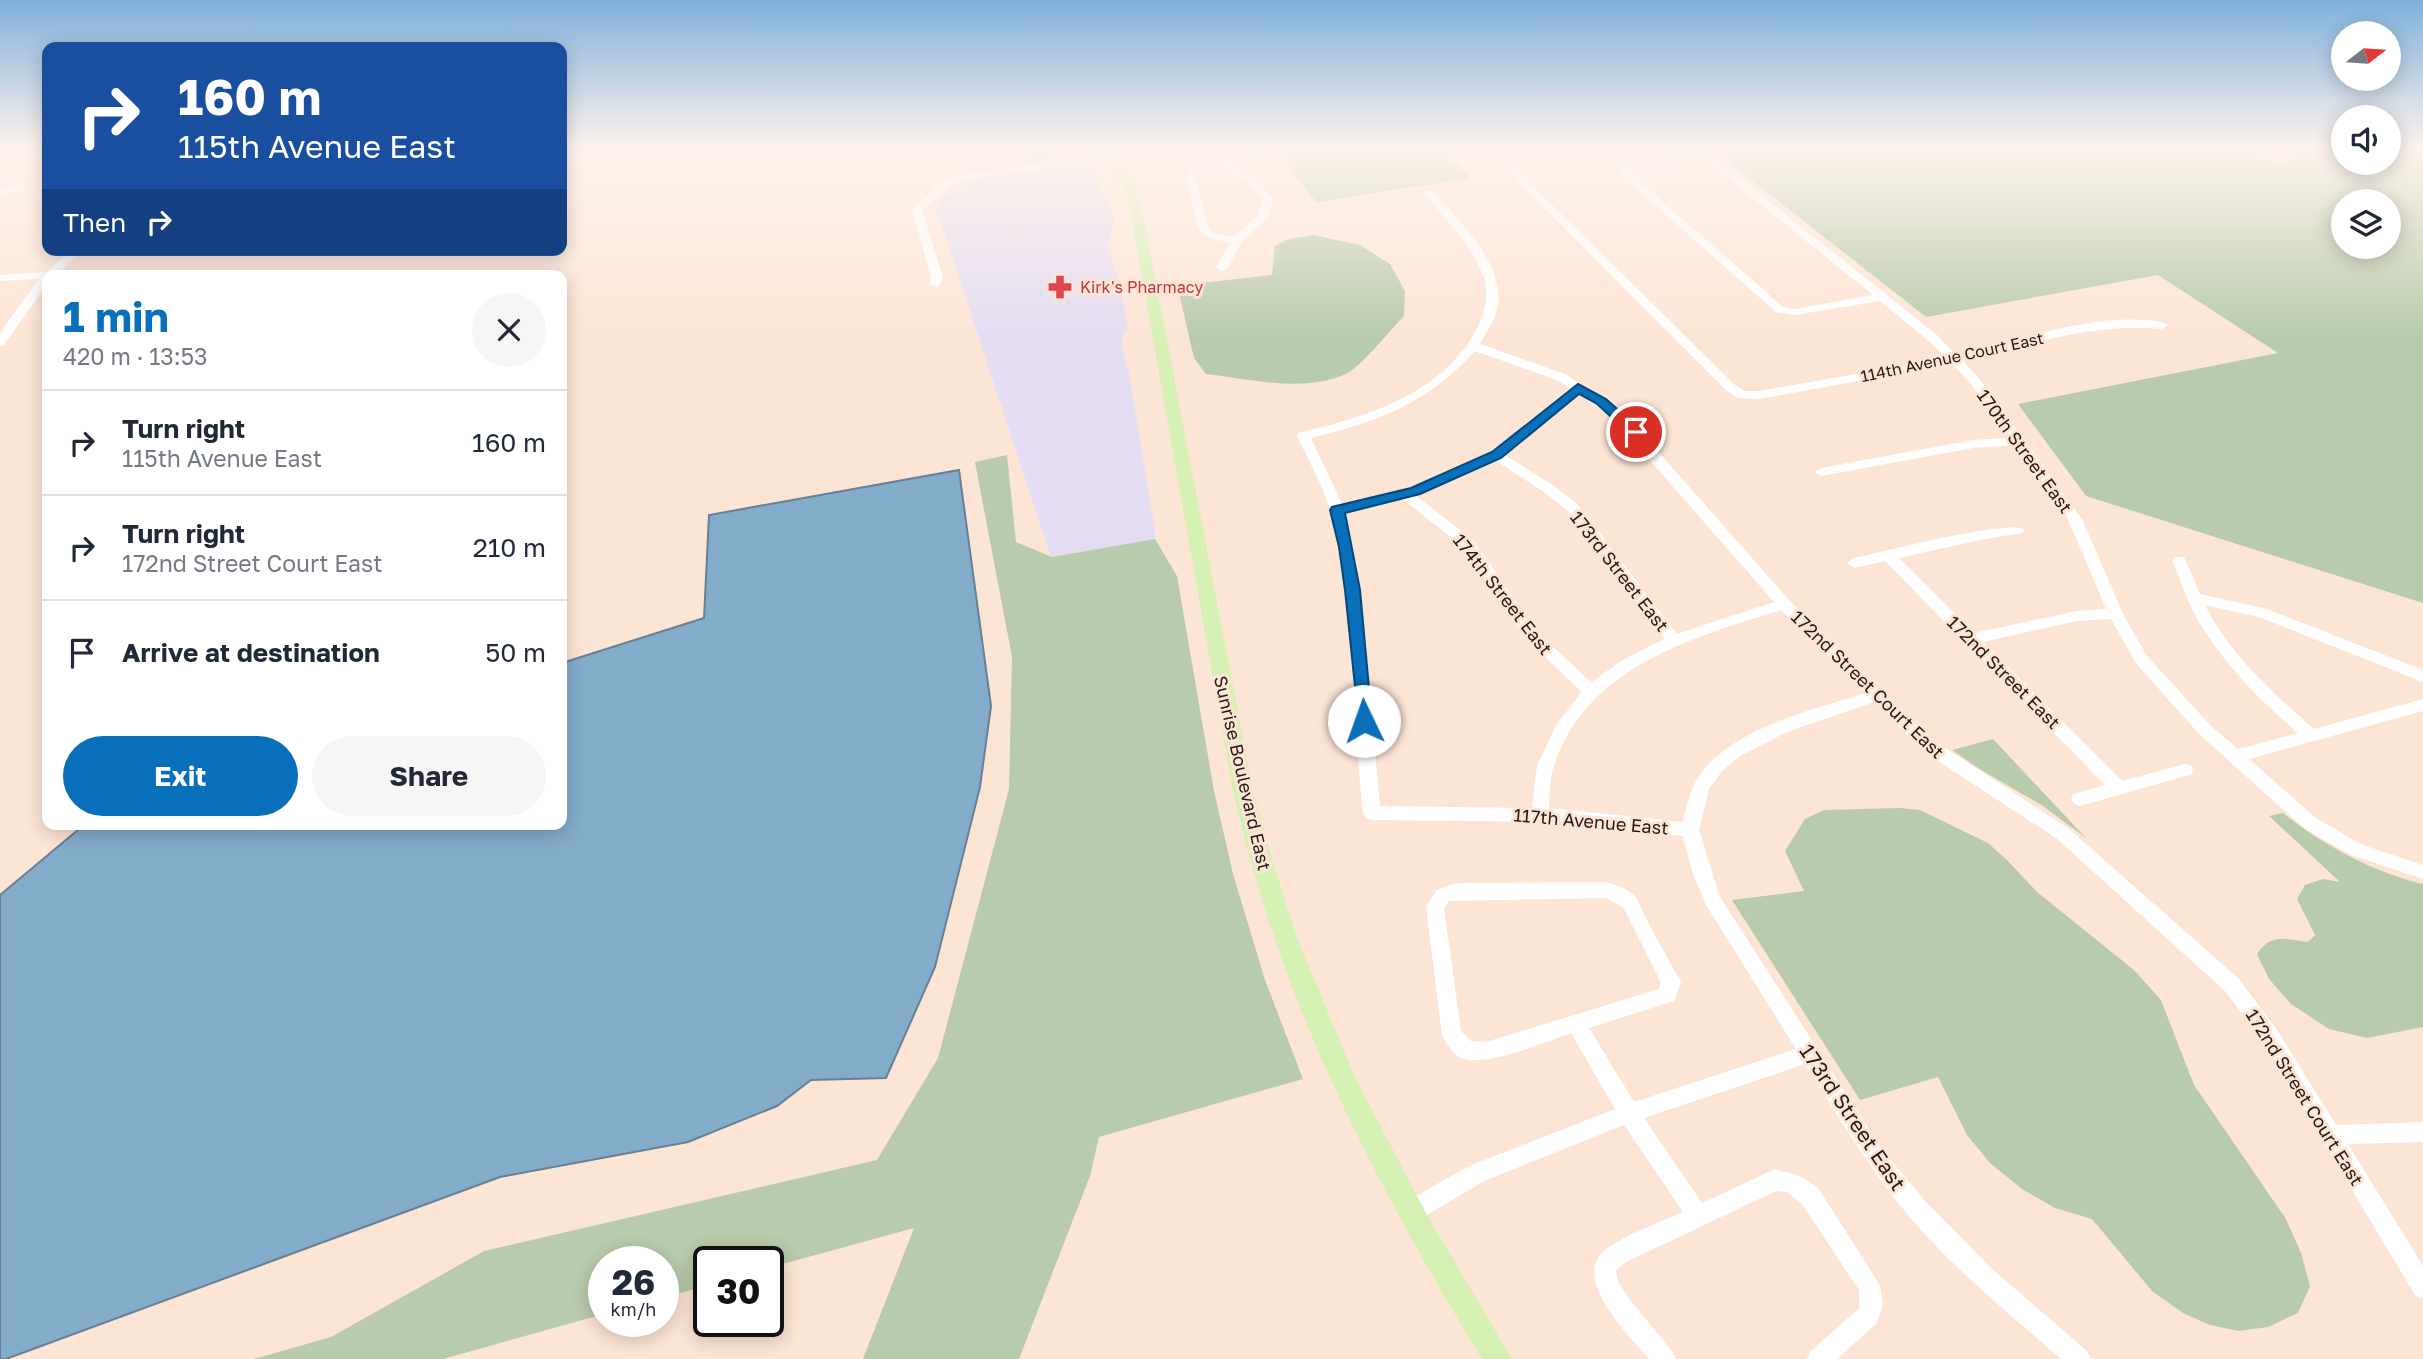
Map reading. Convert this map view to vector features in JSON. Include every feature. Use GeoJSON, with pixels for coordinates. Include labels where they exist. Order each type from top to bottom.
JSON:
{"type":"FeatureCollection","features":[{"type":"Feature","properties":{"kind":"main road","name":"Sunrise Boulevard East"},"geometry":{"type":"LineString","coordinates":[[1136,211],[1220,673],[1253,836],[1287,944],[1323,1035],[1364,1124],[1454,1288],[1498,1359]]}},
{"type":"Feature","properties":{"kind":"street"},"geometry":{"type":"LineString","coordinates":[[919,211],[937,278],[934,285]]}},
{"type":"Feature","properties":{"kind":"street"},"geometry":{"type":"LineString","coordinates":[[1199,211],[1204,230],[1210,235],[1236,242]]}},
{"type":"Feature","properties":{"kind":"street"},"geometry":{"type":"LineString","coordinates":[[1222,268],[1236,242],[1263,216],[1264,211]]}},
{"type":"Feature","properties":{"kind":"street"},"geometry":{"type":"LineString","coordinates":[[1444,211],[1479,256],[1491,288],[1492,306],[1473,346],[1448,373],[1389,412],[1303,436],[1337,510],[1405,494],[1496,455],[1578,388]]}},
{"type":"Feature","properties":{"kind":"street","name":"114th Avenue Court East"},"geometry":{"type":"LineString","coordinates":[[1553,211],[1731,388],[1742,395],[1759,395],[1956,359],[2017,342],[2129,322],[2162,325]]}},
{"type":"Feature","properties":{"kind":"street"},"geometry":{"type":"LineString","coordinates":[[1666,211],[1772,306],[1784,311],[1807,311],[1883,297]]}},
{"type":"Feature","properties":{"kind":"street","name":"170th Street East"},"geometry":{"type":"LineString","coordinates":[[1775,211],[1956,359],[2019,440],[2075,519],[2115,614],[2141,659],[2233,757],[2311,824],[2357,850],[2423,872]]}},
{"type":"Feature","properties":{"kind":"street"},"geometry":{"type":"LineString","coordinates":[[55,270],[71,256]]}},
{"type":"Feature","properties":{"kind":"street"},"geometry":{"type":"LineString","coordinates":[[0,278],[42,276]]}},
{"type":"Feature","properties":{"kind":"street"},"geometry":{"type":"LineString","coordinates":[[0,342],[42,283]]}},
{"type":"Feature","properties":{"kind":"street","name":"172nd Street Court East"},"geometry":{"type":"LineString","coordinates":[[1473,346],[1534,366],[1602,402],[1636,432],[1784,604],[1944,758],[2062,833],[2232,985],[2270,1035],[2423,1287]]}},
{"type":"Feature","properties":{"kind":"street"},"geometry":{"type":"LineString","coordinates":[[1821,472],[1973,444],[2019,440]]}},
{"type":"Feature","properties":{"kind":"street","name":"173rd Street East"},"geometry":{"type":"LineString","coordinates":[[1496,455],[1573,508],[1674,640]]}},
{"type":"Feature","properties":{"kind":"street","name":"174th Street East"},"geometry":{"type":"LineString","coordinates":[[1405,494],[1469,544],[1531,635],[1590,690]]}},
{"type":"Feature","properties":{"kind":"street","name":"117th Avenue East"},"geometry":{"type":"LineString","coordinates":[[1337,510],[1347,547],[1353,590],[1372,813],[1540,814],[1689,830],[1703,784],[1723,760],[1761,736],[1877,695]]}},
{"type":"Feature","properties":{"kind":"street"},"geometry":{"type":"LineString","coordinates":[[1854,563],[1985,534],[2018,530]]}},
{"type":"Feature","properties":{"kind":"street","name":"172nd Street East"},"geometry":{"type":"LineString","coordinates":[[1889,555],[2118,788]]}},
{"type":"Feature","properties":{"kind":"street"},"geometry":{"type":"LineString","coordinates":[[2179,560],[2207,622],[2247,676],[2311,735]]}},
{"type":"Feature","properties":{"kind":"street"},"geometry":{"type":"LineString","coordinates":[[2195,598],[2262,613],[2423,676]]}},
{"type":"Feature","properties":{"kind":"street"},"geometry":{"type":"LineString","coordinates":[[1540,814],[1544,769],[1551,750],[1564,726],[1590,690],[1612,672],[1674,640],[1784,604]]}},
{"type":"Feature","properties":{"kind":"street"},"geometry":{"type":"LineString","coordinates":[[1972,639],[2077,616],[2115,614]]}},
{"type":"Feature","properties":{"kind":"street"},"geometry":{"type":"LineString","coordinates":[[2233,757],[2423,705]]}},
{"type":"Feature","properties":{"kind":"street"},"geometry":{"type":"LineString","coordinates":[[2080,799],[2185,770]]}},
{"type":"Feature","properties":{"kind":"street","name":"173rd Street East"},"geometry":{"type":"LineString","coordinates":[[1689,830],[1700,871],[1712,900],[1874,1155],[1918,1210],[1984,1277],[2079,1359]]}},
{"type":"Feature","properties":{"kind":"street"},"geometry":{"type":"LineString","coordinates":[[1606,890],[1620,894],[1630,902],[1644,936],[1671,982],[1667,995],[1576,1023],[1486,1051],[1466,1050],[1452,1035],[1447,1010],[1435,906],[1443,895],[1456,891],[1606,890]]}},
{"type":"Feature","properties":{"kind":"street"},"geometry":{"type":"LineString","coordinates":[[1576,1023],[1629,1114],[1699,1217]]}},
{"type":"Feature","properties":{"kind":"street"},"geometry":{"type":"LineString","coordinates":[[1412,1211],[1477,1173],[1629,1114],[1809,1054]]}},
{"type":"Feature","properties":{"kind":"street"},"geometry":{"type":"LineString","coordinates":[[2329,1135],[2423,1132]]}},
{"type":"Feature","properties":{"kind":"street"},"geometry":{"type":"LineString","coordinates":[[1664,1359],[1612,1294],[1605,1275],[1607,1264],[1618,1254],[1775,1180],[1786,1180],[1799,1186],[1810,1196],[1869,1285],[1872,1296],[1872,1307],[1868,1316],[1818,1359]]}},
{"type":"Feature","properties":{"kind":"shaded area"},"geometry":{"type":"Polygon","coordinates":[[[937,211],[1111,211],[1114,222],[1107,248],[1118,278],[1128,329],[1122,336],[1122,349],[1129,373],[1156,537],[1152,540],[1051,557],[937,211]]]}},
{"type":"Feature","properties":{"kind":"green space"},"geometry":{"type":"Polygon","coordinates":[[[1792,211],[2331,211],[2331,259],[2401,259],[2401,211],[2423,211],[2423,603],[2086,496],[2018,404],[2278,353],[2158,275],[1926,317],[1792,211]]]}},
{"type":"Feature","properties":{"kind":"green space"},"geometry":{"type":"Polygon","coordinates":[[[1314,235],[1360,245],[1390,264],[1405,291],[1404,316],[1352,370],[1329,380],[1294,384],[1206,374],[1194,358],[1179,293],[1183,285],[1272,275],[1275,246],[1289,239],[1314,235]]]}},
{"type":"Feature","properties":{"kind":"green space"},"geometry":{"type":"Polygon","coordinates":[[[1007,455],[1016,542],[1052,557],[1155,539],[1177,576],[1214,791],[1233,874],[1265,980],[1303,1079],[1099,1137],[1090,1176],[1019,1359],[863,1359],[914,1228],[784,1264],[784,1246],[693,1246],[693,1290],[679,1293],[679,1246],[588,1246],[588,1318],[443,1359],[254,1359],[331,1337],[484,1251],[877,1160],[938,1058],[1009,789],[1012,657],[975,462],[1007,455]]]}},
{"type":"Feature","properties":{"kind":"green space"},"geometry":{"type":"Polygon","coordinates":[[[1993,739],[2086,838],[2043,806],[1952,750],[1993,739]]]}},
{"type":"Feature","properties":{"kind":"green space"},"geometry":{"type":"Polygon","coordinates":[[[1824,810],[1920,810],[1988,843],[2037,892],[2134,970],[2161,1000],[2194,1085],[2286,1219],[2301,1253],[2310,1286],[2298,1313],[2268,1327],[2238,1331],[2210,1325],[2183,1313],[2152,1291],[2092,1219],[2055,1208],[2022,1189],[1990,1163],[1967,1135],[1938,1077],[1860,1100],[1732,900],[1804,891],[1785,851],[1805,819],[1824,810]]]}},
{"type":"Feature","properties":{"kind":"green space"},"geometry":{"type":"Polygon","coordinates":[[[2283,813],[2349,856],[2423,884],[2423,1027],[2367,1038],[2329,1029],[2291,1004],[2269,979],[2257,954],[2262,947],[2280,939],[2308,942],[2315,935],[2297,899],[2305,885],[2323,879],[2340,882],[2269,816],[2283,813]]]}},
{"type":"Feature","properties":{"kind":"water"},"geometry":{"type":"Polygon","coordinates":[[[959,470],[991,706],[980,787],[935,967],[886,1078],[811,1080],[777,1106],[688,1142],[500,1177],[0,1359],[0,895],[78,830],[567,830],[567,661],[704,618],[709,515],[959,470]]]}},
{"type":"Feature","properties":{"kind":"place","name":"Kirk's Pharmacy"},"geometry":{"type":"Point","coordinates":[1060,287]}},
{"type":"Feature","properties":{"kind":"route"},"geometry":{"type":"LineString","coordinates":[[1364,721],[1353,590],[1347,547],[1337,510],[1416,491],[1496,455],[1578,388],[1602,402],[1636,432]]}}]}
